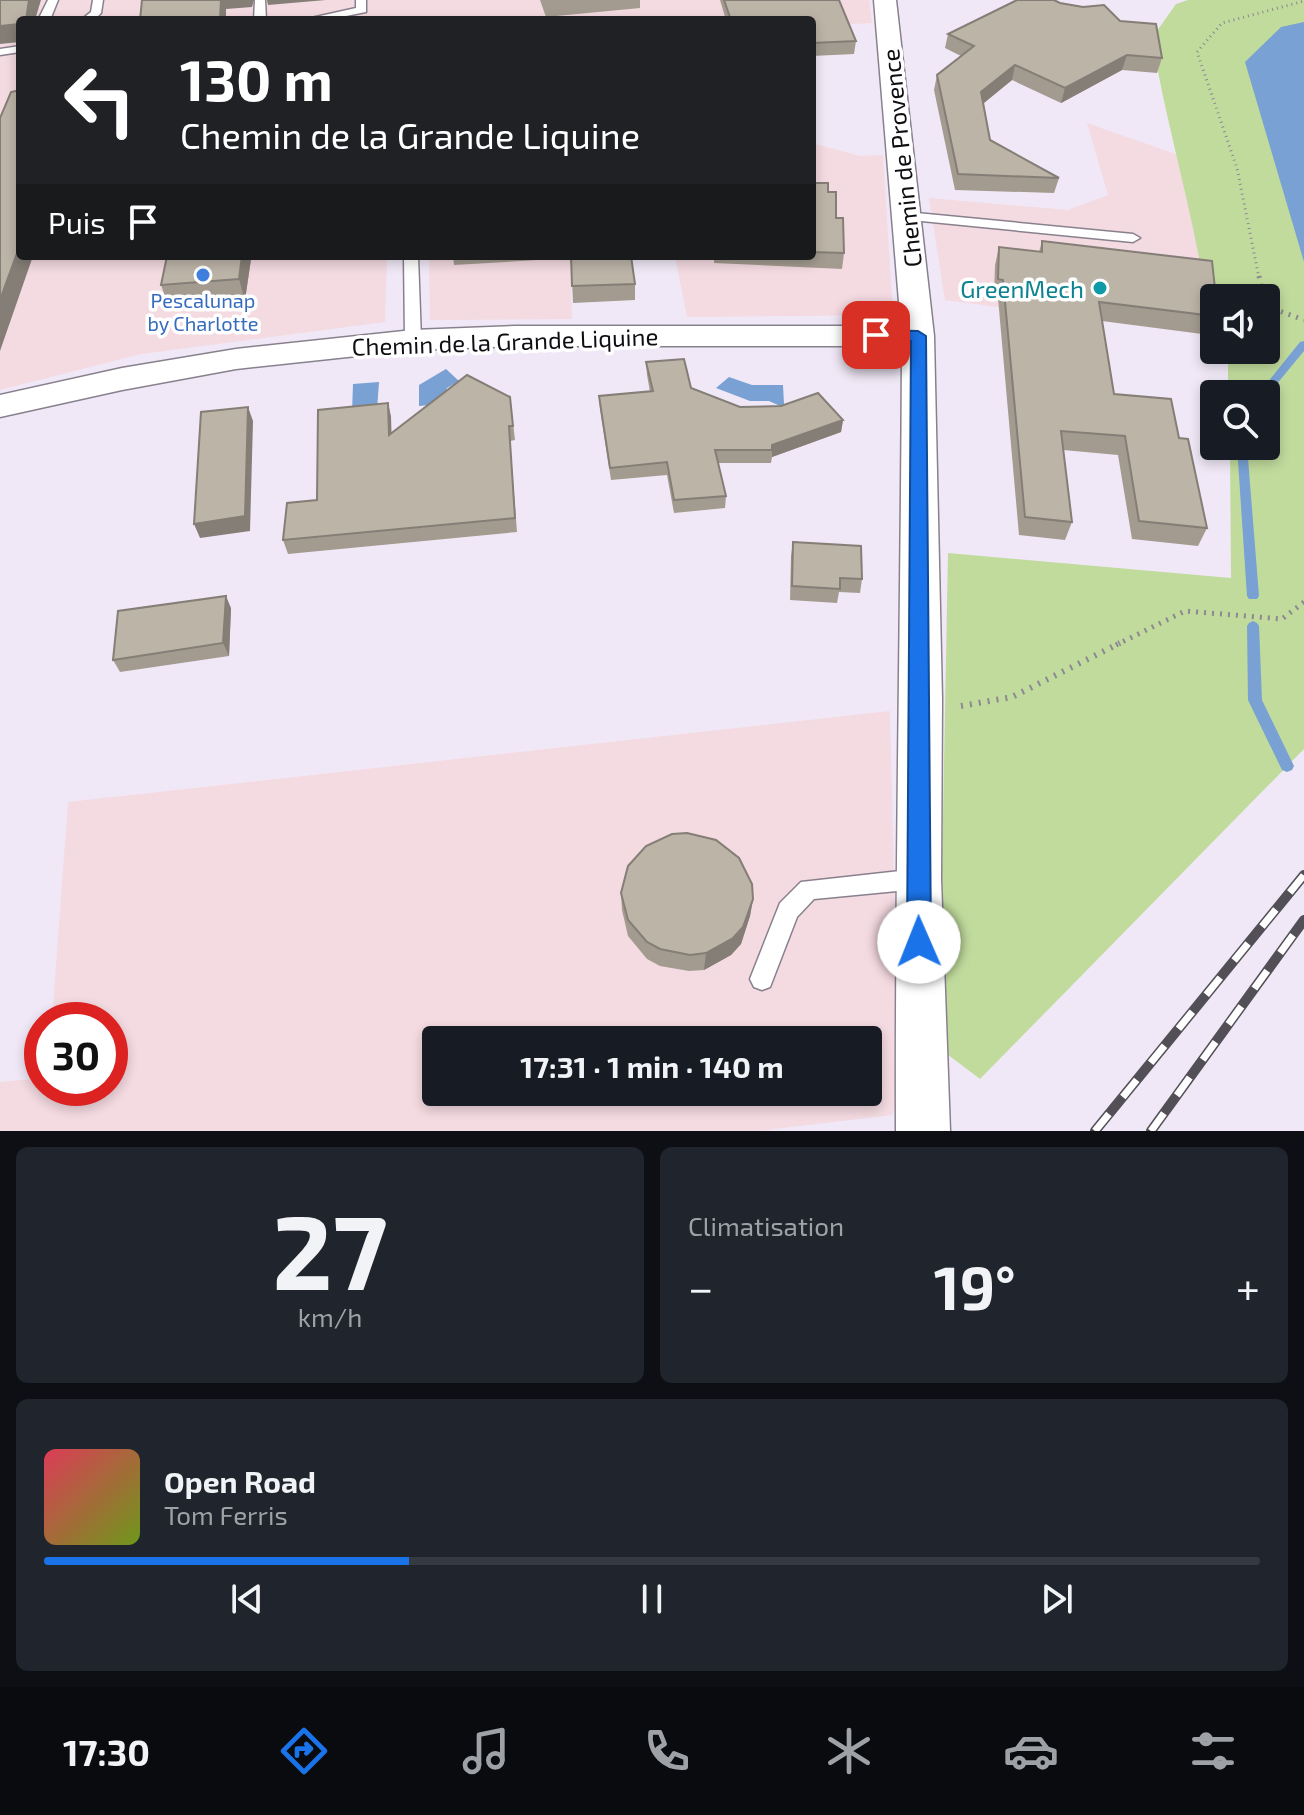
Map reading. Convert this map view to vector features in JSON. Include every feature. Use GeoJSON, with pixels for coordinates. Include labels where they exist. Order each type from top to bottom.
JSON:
{"type":"FeatureCollection","features":[{"type":"Feature","properties":{"kind":"street","name":"Chemin de Provence"},"geometry":{"type":"LineString","coordinates":[[885,0],[918,336],[921,699],[918,879],[923,1131]]}},
{"type":"Feature","properties":{"kind":"street","name":"Chemin de la Grande Liquine"},"geometry":{"type":"LineString","coordinates":[[0,406],[122,379],[236,359],[413,340],[515,336],[918,336]]}},
{"type":"Feature","properties":{"kind":"lane"},"geometry":{"type":"LineString","coordinates":[[330,16],[362,10],[361,0]]}},
{"type":"Feature","properties":{"kind":"lane"},"geometry":{"type":"LineString","coordinates":[[906,216],[1133,238]]}},
{"type":"Feature","properties":{"kind":"lane"},"geometry":{"type":"LineString","coordinates":[[411,260],[413,340]]}},
{"type":"Feature","properties":{"kind":"lane"},"geometry":{"type":"LineString","coordinates":[[762,979],[788,910],[809,889],[918,879]]}},
{"type":"Feature","properties":{"kind":"path"},"geometry":{"type":"LineString","coordinates":[[1260,284],[1237,168],[1197,52],[1222,23],[1304,1]]}},
{"type":"Feature","properties":{"kind":"path"},"geometry":{"type":"LineString","coordinates":[[1280,311],[1304,320]]}},
{"type":"Feature","properties":{"kind":"path"},"geometry":{"type":"LineString","coordinates":[[921,699],[964,707],[1012,697],[1185,611],[1282,619],[1304,602]]}},
{"type":"Feature","properties":{"kind":"shaded area"},"geometry":{"type":"Polygon","coordinates":[[[0,0],[869,0],[872,23],[816,26],[816,16],[16,16],[16,260],[387,260],[385,322],[141,354],[0,390],[0,0]]]}},
{"type":"Feature","properties":{"kind":"shaded area"},"geometry":{"type":"Polygon","coordinates":[[[1087,123],[1178,155],[1205,279],[1205,284],[1200,284],[1200,334],[945,300],[929,198],[1068,210],[1108,195],[1087,123]]]}},
{"type":"Feature","properties":{"kind":"shaded area"},"geometry":{"type":"Polygon","coordinates":[[[816,144],[860,156],[883,155],[893,315],[687,317],[676,260],[816,260],[816,144]]]}},
{"type":"Feature","properties":{"kind":"shaded area"},"geometry":{"type":"Polygon","coordinates":[[[429,260],[570,260],[572,319],[430,320],[429,260]]]}},
{"type":"Feature","properties":{"kind":"shaded area"},"geometry":{"type":"Polygon","coordinates":[[[890,711],[899,1096],[892,1115],[757,1131],[0,1131],[0,1082],[24,1080],[24,1106],[128,1106],[128,1002],[53,1002],[68,802],[890,711]]]}},
{"type":"Feature","properties":{"kind":"green space"},"geometry":{"type":"Polygon","coordinates":[[[1188,0],[1304,0],[1304,749],[980,1079],[947,1054],[942,870],[948,553],[1231,578],[1230,460],[1280,460],[1280,380],[1228,380],[1228,364],[1280,364],[1280,284],[1204,284],[1152,38],[1176,4],[1188,0]]]}},
{"type":"Feature","properties":{"kind":"water"},"geometry":{"type":"Polygon","coordinates":[[[1304,22],[1304,262],[1245,62],[1281,27],[1304,22]]]}},
{"type":"Feature","properties":{"kind":"water"},"geometry":{"type":"Polygon","coordinates":[[[446,369],[459,381],[447,388],[441,404],[419,406],[419,385],[446,369]]]}},
{"type":"Feature","properties":{"kind":"water"},"geometry":{"type":"Polygon","coordinates":[[[729,377],[752,385],[783,385],[784,404],[750,401],[716,388],[729,377]]]}},
{"type":"Feature","properties":{"kind":"water"},"geometry":{"type":"Polygon","coordinates":[[[379,382],[377,410],[352,412],[353,384],[379,382]]]}},
{"type":"Feature","properties":{"kind":"building"},"geometry":{"type":"Polygon","coordinates":[[[0,0],[29,0],[27,16],[16,16],[16,24],[0,26],[0,0]]]}},
{"type":"Feature","properties":{"kind":"building"},"geometry":{"type":"Polygon","coordinates":[[[142,0],[221,0],[220,16],[140,16],[142,0]]]}},
{"type":"Feature","properties":{"kind":"building"},"geometry":{"type":"Polygon","coordinates":[[[724,0],[839,0],[856,41],[816,43],[816,16],[730,16],[724,0]]]}},
{"type":"Feature","properties":{"kind":"building"},"geometry":{"type":"Polygon","coordinates":[[[1017,0],[1054,0],[1083,7],[1104,5],[1120,21],[1156,24],[1162,58],[1127,55],[1065,88],[1015,65],[981,92],[990,140],[1059,178],[958,174],[937,75],[974,46],[948,34],[1017,0]]]}},
{"type":"Feature","properties":{"kind":"building"},"geometry":{"type":"Polygon","coordinates":[[[16,91],[16,256],[0,300],[0,118],[11,92],[16,91]]]}},
{"type":"Feature","properties":{"kind":"building"},"geometry":{"type":"Polygon","coordinates":[[[816,183],[828,183],[828,192],[836,192],[836,218],[843,218],[844,253],[816,252],[816,183]]]}},
{"type":"Feature","properties":{"kind":"building"},"geometry":{"type":"Polygon","coordinates":[[[1042,241],[1212,261],[1214,284],[1200,284],[1200,314],[1099,302],[1114,394],[1171,399],[1179,438],[1188,439],[1207,528],[1139,521],[1125,436],[1061,431],[1072,522],[1025,517],[1003,280],[998,279],[999,247],[1042,252],[1042,241]]]}},
{"type":"Feature","properties":{"kind":"building"},"geometry":{"type":"Polygon","coordinates":[[[166,260],[241,260],[239,279],[161,285],[166,260]]]}},
{"type":"Feature","properties":{"kind":"building"},"geometry":{"type":"Polygon","coordinates":[[[571,260],[632,260],[635,284],[572,286],[571,260]]]}},
{"type":"Feature","properties":{"kind":"building"},"geometry":{"type":"Polygon","coordinates":[[[684,359],[691,388],[740,407],[781,406],[818,393],[843,420],[772,445],[772,450],[715,450],[726,496],[674,500],[667,462],[610,468],[599,396],[653,391],[646,362],[684,359]]]}},
{"type":"Feature","properties":{"kind":"building"},"geometry":{"type":"Polygon","coordinates":[[[467,375],[510,397],[515,518],[283,540],[287,503],[317,500],[318,410],[388,403],[389,435],[467,375]]]}},
{"type":"Feature","properties":{"kind":"building"},"geometry":{"type":"Polygon","coordinates":[[[248,407],[245,516],[194,524],[201,412],[248,407]]]}},
{"type":"Feature","properties":{"kind":"building"},"geometry":{"type":"Polygon","coordinates":[[[793,542],[861,546],[862,579],[840,578],[840,589],[792,586],[793,542]]]}},
{"type":"Feature","properties":{"kind":"building"},"geometry":{"type":"Polygon","coordinates":[[[226,596],[223,643],[113,660],[118,611],[226,596]]]}},
{"type":"Feature","properties":{"kind":"building"},"geometry":{"type":"Polygon","coordinates":[[[687,833],[716,840],[739,858],[752,884],[753,899],[743,927],[733,938],[706,953],[690,955],[660,949],[647,942],[628,920],[621,893],[628,866],[646,846],[672,834],[687,833]]]}},
{"type":"Feature","properties":{"kind":"waterway"},"geometry":{"type":"LineString","coordinates":[[1274,380],[1304,344]]}},
{"type":"Feature","properties":{"kind":"waterway"},"geometry":{"type":"LineString","coordinates":[[1243,460],[1253,596]]}},
{"type":"Feature","properties":{"kind":"waterway"},"geometry":{"type":"LineString","coordinates":[[1253,626],[1255,700],[1287,766]]}},
{"type":"Feature","properties":{"kind":"railway"},"geometry":{"type":"LineString","coordinates":[[1095,1131],[1304,875]]}},
{"type":"Feature","properties":{"kind":"railway"},"geometry":{"type":"LineString","coordinates":[[1151,1131],[1304,920]]}},
{"type":"Feature","properties":{"kind":"place","name":"Pescalunap by Charlotte"},"geometry":{"type":"Point","coordinates":[203,275]}},
{"type":"Feature","properties":{"kind":"place","name":"GreenMech"},"geometry":{"type":"Point","coordinates":[1100,288]}},
{"type":"Feature","properties":{"kind":"route"},"geometry":{"type":"LineString","coordinates":[[876,335],[918,336],[921,699],[919,942]]}}]}
